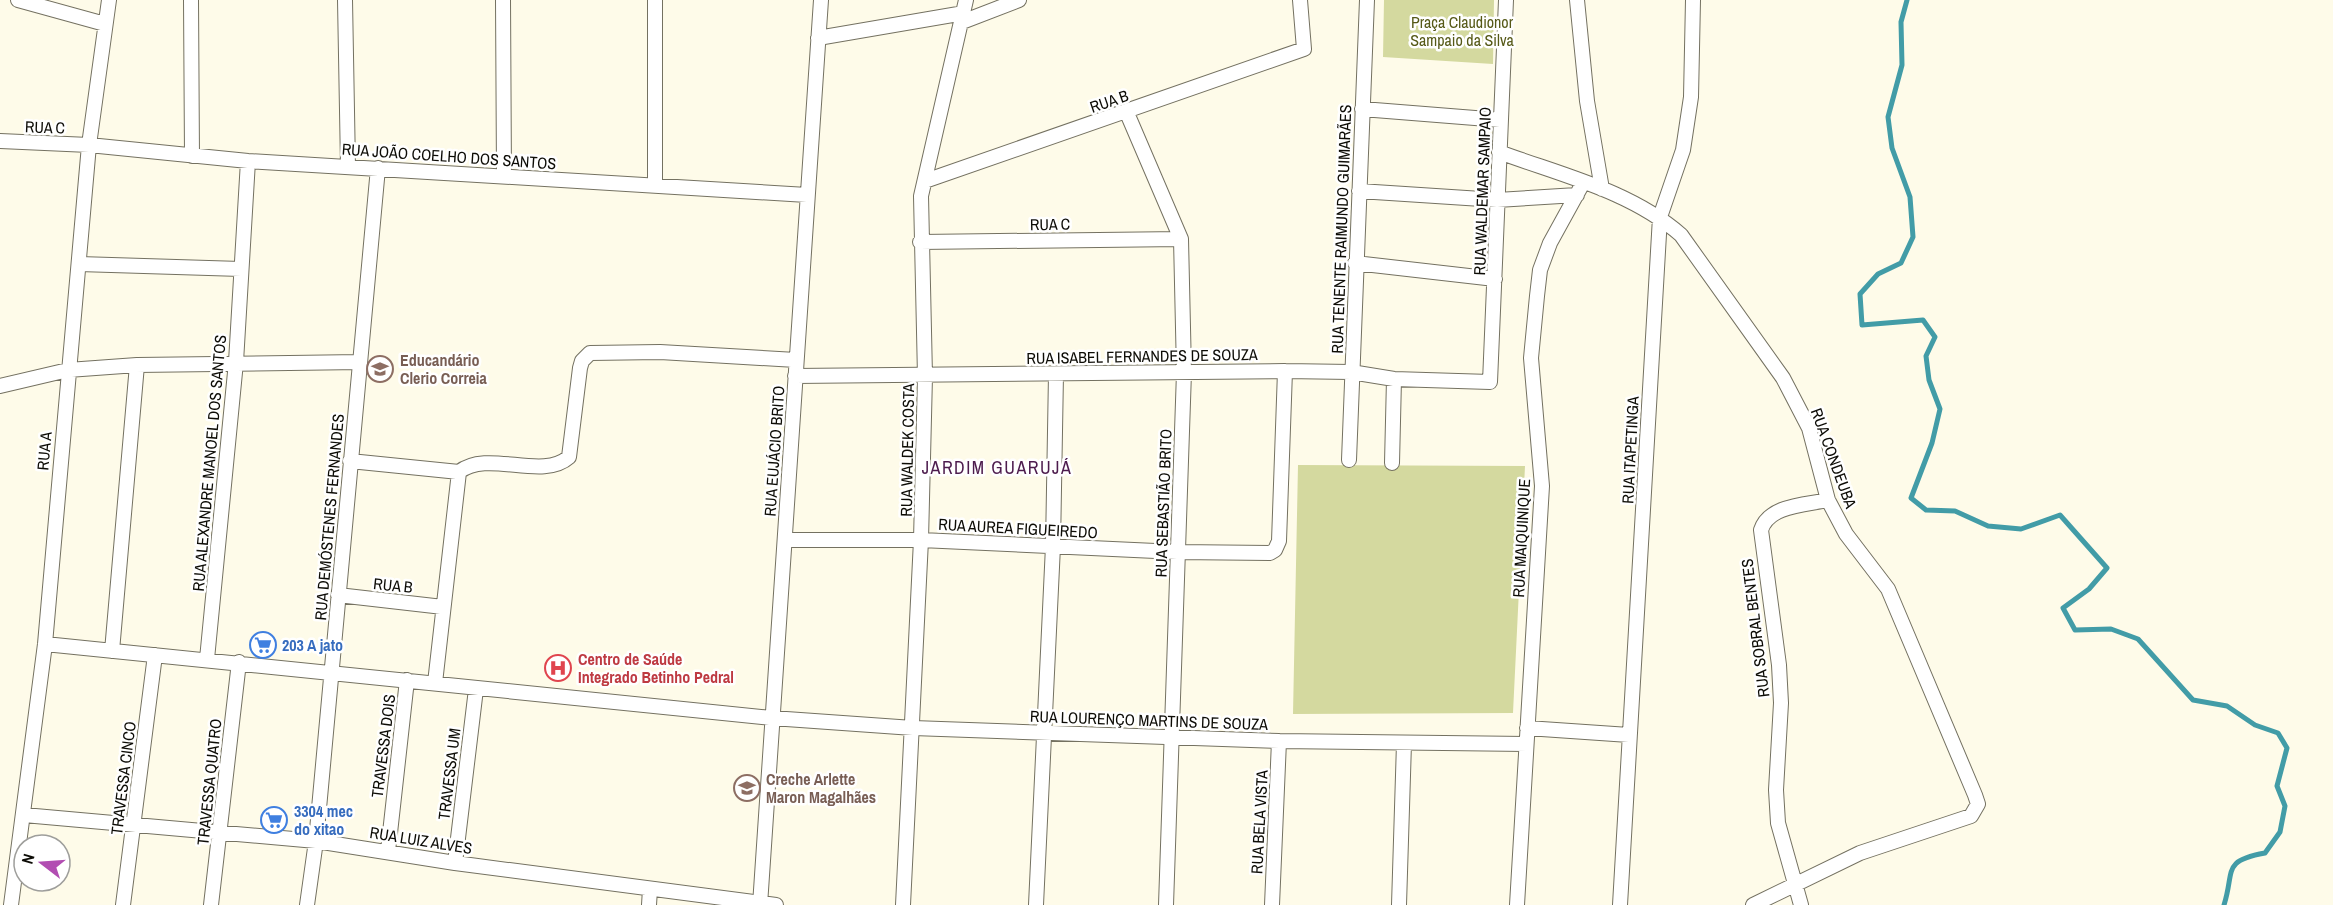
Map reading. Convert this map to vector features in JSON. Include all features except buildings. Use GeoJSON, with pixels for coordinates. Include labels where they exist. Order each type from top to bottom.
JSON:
{"type":"FeatureCollection","features":[{"type":"Feature","properties":{"kind":"street"},"geometry":{"type":"LineString","coordinates":[[18,0],[105,24]]}},
{"type":"Feature","properties":{"kind":"street","name":"RUA A"},"geometry":{"type":"LineString","coordinates":[[11,905],[45,644],[89,145],[109,0]]}},
{"type":"Feature","properties":{"kind":"street"},"geometry":{"type":"LineString","coordinates":[[191,0],[192,156]]}},
{"type":"Feature","properties":{"kind":"street"},"geometry":{"type":"LineString","coordinates":[[345,0],[348,166]]}},
{"type":"Feature","properties":{"kind":"street"},"geometry":{"type":"LineString","coordinates":[[503,0],[504,176]]}},
{"type":"Feature","properties":{"kind":"street"},"geometry":{"type":"LineString","coordinates":[[655,0],[655,186]]}},
{"type":"Feature","properties":{"kind":"street","name":"RUA EUJÁCIO BRITO"},"geometry":{"type":"LineString","coordinates":[[760,904],[821,0]]}},
{"type":"Feature","properties":{"kind":"street"},"geometry":{"type":"LineString","coordinates":[[818,38],[1019,0]]}},
{"type":"Feature","properties":{"kind":"street","name":"RUA B"},"geometry":{"type":"LineString","coordinates":[[925,181],[1304,49],[1300,0]]}},
{"type":"Feature","properties":{"kind":"street","name":"RUA TENENTE RAIMUNDO GUIMARÃES"},"geometry":{"type":"LineString","coordinates":[[1349,460],[1367,0]]}},
{"type":"Feature","properties":{"kind":"street","name":"RUA WALDEMAR SAMPAIO"},"geometry":{"type":"LineString","coordinates":[[1490,382],[1506,0]]}},
{"type":"Feature","properties":{"kind":"street"},"geometry":{"type":"LineString","coordinates":[[1577,0],[1587,101],[1602,189]]}},
{"type":"Feature","properties":{"kind":"street","name":"RUA ITAPETINGA"},"geometry":{"type":"LineString","coordinates":[[1620,905],[1660,217],[1683,150],[1691,97],[1693,0]]}},
{"type":"Feature","properties":{"kind":"street","name":"RUA WALDEK COSTA"},"geometry":{"type":"LineString","coordinates":[[903,905],[921,540],[925,376],[920,242],[921,196],[964,12]]}},
{"type":"Feature","properties":{"kind":"street"},"geometry":{"type":"LineString","coordinates":[[1362,109],[1500,120]]}},
{"type":"Feature","properties":{"kind":"street","name":"RUA SEBASTIÃO BRITO"},"geometry":{"type":"LineString","coordinates":[[1127,112],[1181,239],[1184,372],[1166,905]]}},
{"type":"Feature","properties":{"kind":"street","name":"RUA C"},"geometry":{"type":"LineString","coordinates":[[0,141],[89,145]]}},
{"type":"Feature","properties":{"kind":"street","name":"RUA JOÃO COELHO DOS SANTOS"},"geometry":{"type":"LineString","coordinates":[[89,145],[248,160],[807,195]]}},
{"type":"Feature","properties":{"kind":"street","name":"RUA CONDEUBA"},"geometry":{"type":"LineString","coordinates":[[1499,152],[1580,189],[1602,189],[1660,217],[1681,235],[1783,378],[1809,428],[1828,500],[1846,534],[1888,589],[1976,795],[1978,804],[1971,816],[1860,853],[1796,885]]}},
{"type":"Feature","properties":{"kind":"street","name":"RUA ALEXANDRE MANOEL DOS SANTOS"},"geometry":{"type":"LineString","coordinates":[[207,659],[236,362],[248,160]]}},
{"type":"Feature","properties":{"kind":"street","name":"RUA DEMÓSTENES FERNANDES"},"geometry":{"type":"LineString","coordinates":[[307,905],[316,841],[378,168]]}},
{"type":"Feature","properties":{"kind":"street"},"geometry":{"type":"LineString","coordinates":[[1359,191],[1497,200],[1580,189]]}},
{"type":"Feature","properties":{"kind":"street","name":"RUA MAIQUINIQUE"},"geometry":{"type":"LineString","coordinates":[[1517,905],[1542,486],[1531,358],[1536,296],[1540,270],[1550,243],[1580,189]]}},
{"type":"Feature","properties":{"kind":"street","name":"RUA C"},"geometry":{"type":"LineString","coordinates":[[920,242],[1181,239]]}},
{"type":"Feature","properties":{"kind":"street"},"geometry":{"type":"LineString","coordinates":[[1355,263],[1495,279]]}},
{"type":"Feature","properties":{"kind":"street"},"geometry":{"type":"LineString","coordinates":[[79,264],[241,269]]}},
{"type":"Feature","properties":{"kind":"street"},"geometry":{"type":"LineString","coordinates":[[350,462],[459,472],[475,463],[555,465],[569,457],[580,368],[582,361],[590,353],[660,352],[796,360]]}},
{"type":"Feature","properties":{"kind":"street"},"geometry":{"type":"LineString","coordinates":[[0,386],[68,370],[136,365],[360,362]]}},
{"type":"Feature","properties":{"kind":"street"},"geometry":{"type":"LineString","coordinates":[[112,651],[136,365]]}},
{"type":"Feature","properties":{"kind":"street","name":"RUA ISABEL FERNANDES DE SOUZA"},"geometry":{"type":"LineString","coordinates":[[795,376],[1285,371],[1351,372],[1394,379],[1490,382]]}},
{"type":"Feature","properties":{"kind":"street","name":"RUA AUREA FIGUEIREDO"},"geometry":{"type":"LineString","coordinates":[[784,540],[921,540],[1178,552],[1270,553],[1278,546],[1285,371]]}},
{"type":"Feature","properties":{"kind":"street"},"geometry":{"type":"LineString","coordinates":[[1036,905],[1053,546],[1056,374]]}},
{"type":"Feature","properties":{"kind":"street"},"geometry":{"type":"LineString","coordinates":[[1392,462],[1394,379]]}},
{"type":"Feature","properties":{"kind":"street"},"geometry":{"type":"LineString","coordinates":[[435,683],[459,472]]}},
{"type":"Feature","properties":{"kind":"street","name":"RUA SOBRAL BENTES"},"geometry":{"type":"LineString","coordinates":[[1801,905],[1778,823],[1776,790],[1780,703],[1779,664],[1761,530],[1768,516],[1776,512],[1828,500]]}},
{"type":"Feature","properties":{"kind":"street","name":"RUA B"},"geometry":{"type":"LineString","coordinates":[[338,595],[443,607]]}},
{"type":"Feature","properties":{"kind":"street","name":"RUA LOURENÇO MARTINS DE SOUZA"},"geometry":{"type":"LineString","coordinates":[[45,644],[772,718],[913,728],[1279,741],[1526,744]]}},
{"type":"Feature","properties":{"kind":"street","name":"TRAVESSA CINCO"},"geometry":{"type":"LineString","coordinates":[[123,905],[155,655]]}},
{"type":"Feature","properties":{"kind":"street","name":"TRAVESSA QUATRO"},"geometry":{"type":"LineString","coordinates":[[211,905],[239,662]]}},
{"type":"Feature","properties":{"kind":"street","name":"TRAVESSA DOIS"},"geometry":{"type":"LineString","coordinates":[[388,850],[408,680]]}},
{"type":"Feature","properties":{"kind":"street","name":"TRAVESSA UM"},"geometry":{"type":"LineString","coordinates":[[455,863],[476,689]]}},
{"type":"Feature","properties":{"kind":"street"},"geometry":{"type":"LineString","coordinates":[[1527,728],[1629,735]]}},
{"type":"Feature","properties":{"kind":"street","name":"RUA BELA VISTA"},"geometry":{"type":"LineString","coordinates":[[1272,905],[1279,741]]}},
{"type":"Feature","properties":{"kind":"street"},"geometry":{"type":"LineString","coordinates":[[1399,905],[1404,742]]}},
{"type":"Feature","properties":{"kind":"street","name":"RUA LUIZ ALVES"},"geometry":{"type":"LineString","coordinates":[[24,815],[316,841],[388,850],[455,863],[776,905]]}},
{"type":"Feature","properties":{"kind":"street"},"geometry":{"type":"LineString","coordinates":[[1753,905],[1796,885]]}},
{"type":"Feature","properties":{"kind":"street"},"geometry":{"type":"LineString","coordinates":[[649,905],[650,889]]}},
{"type":"Feature","properties":{"kind":"green space","name":"Praça Claudionor Sampaio da Silva"},"geometry":{"type":"Polygon","coordinates":[[[1384,0],[1494,0],[1493,64],[1383,57],[1384,0]]]}},
{"type":"Feature","properties":{"kind":"green space"},"geometry":{"type":"Polygon","coordinates":[[[1298,465],[1525,466],[1513,713],[1293,714],[1298,465]]]}},
{"type":"Feature","properties":{"kind":"waterway"},"geometry":{"type":"LineString","coordinates":[[1907,0],[1901,22],[1902,65],[1888,117],[1892,148],[1910,197],[1913,237],[1901,263],[1878,274],[1860,294],[1862,325],[1923,320],[1935,337],[1926,356],[1929,380],[1940,409],[1932,443],[1911,498],[1926,510],[1955,511],[1988,526],[2021,529],[2060,515],[2107,568],[2089,589],[2063,608],[2075,630],[2111,629],[2138,639],[2193,700],[2227,706],[2255,725],[2278,733],[2287,748],[2277,786],[2285,806],[2280,832],[2265,853],[2242,860],[2232,869],[2224,905]]}},
{"type":"Feature","properties":{"kind":"place","name":"Educandário Clerio Correia"},"geometry":{"type":"Point","coordinates":[380,369]}},
{"type":"Feature","properties":{"kind":"place","name":"203 A jato"},"geometry":{"type":"Point","coordinates":[263,645]}},
{"type":"Feature","properties":{"kind":"place","name":"Centro de Saúde Integrado Betinho Pedral"},"geometry":{"type":"Point","coordinates":[558,668]}},
{"type":"Feature","properties":{"kind":"place","name":"Creche Arlette Maron Magalhães"},"geometry":{"type":"Point","coordinates":[747,788]}},
{"type":"Feature","properties":{"kind":"place","name":"3304 mec do xitao"},"geometry":{"type":"Point","coordinates":[274,820]}},
{"type":"Feature","properties":{"kind":"district","name":"JARDIM GUARUJÁ"},"geometry":{"type":"Point","coordinates":[997,468]}}]}
